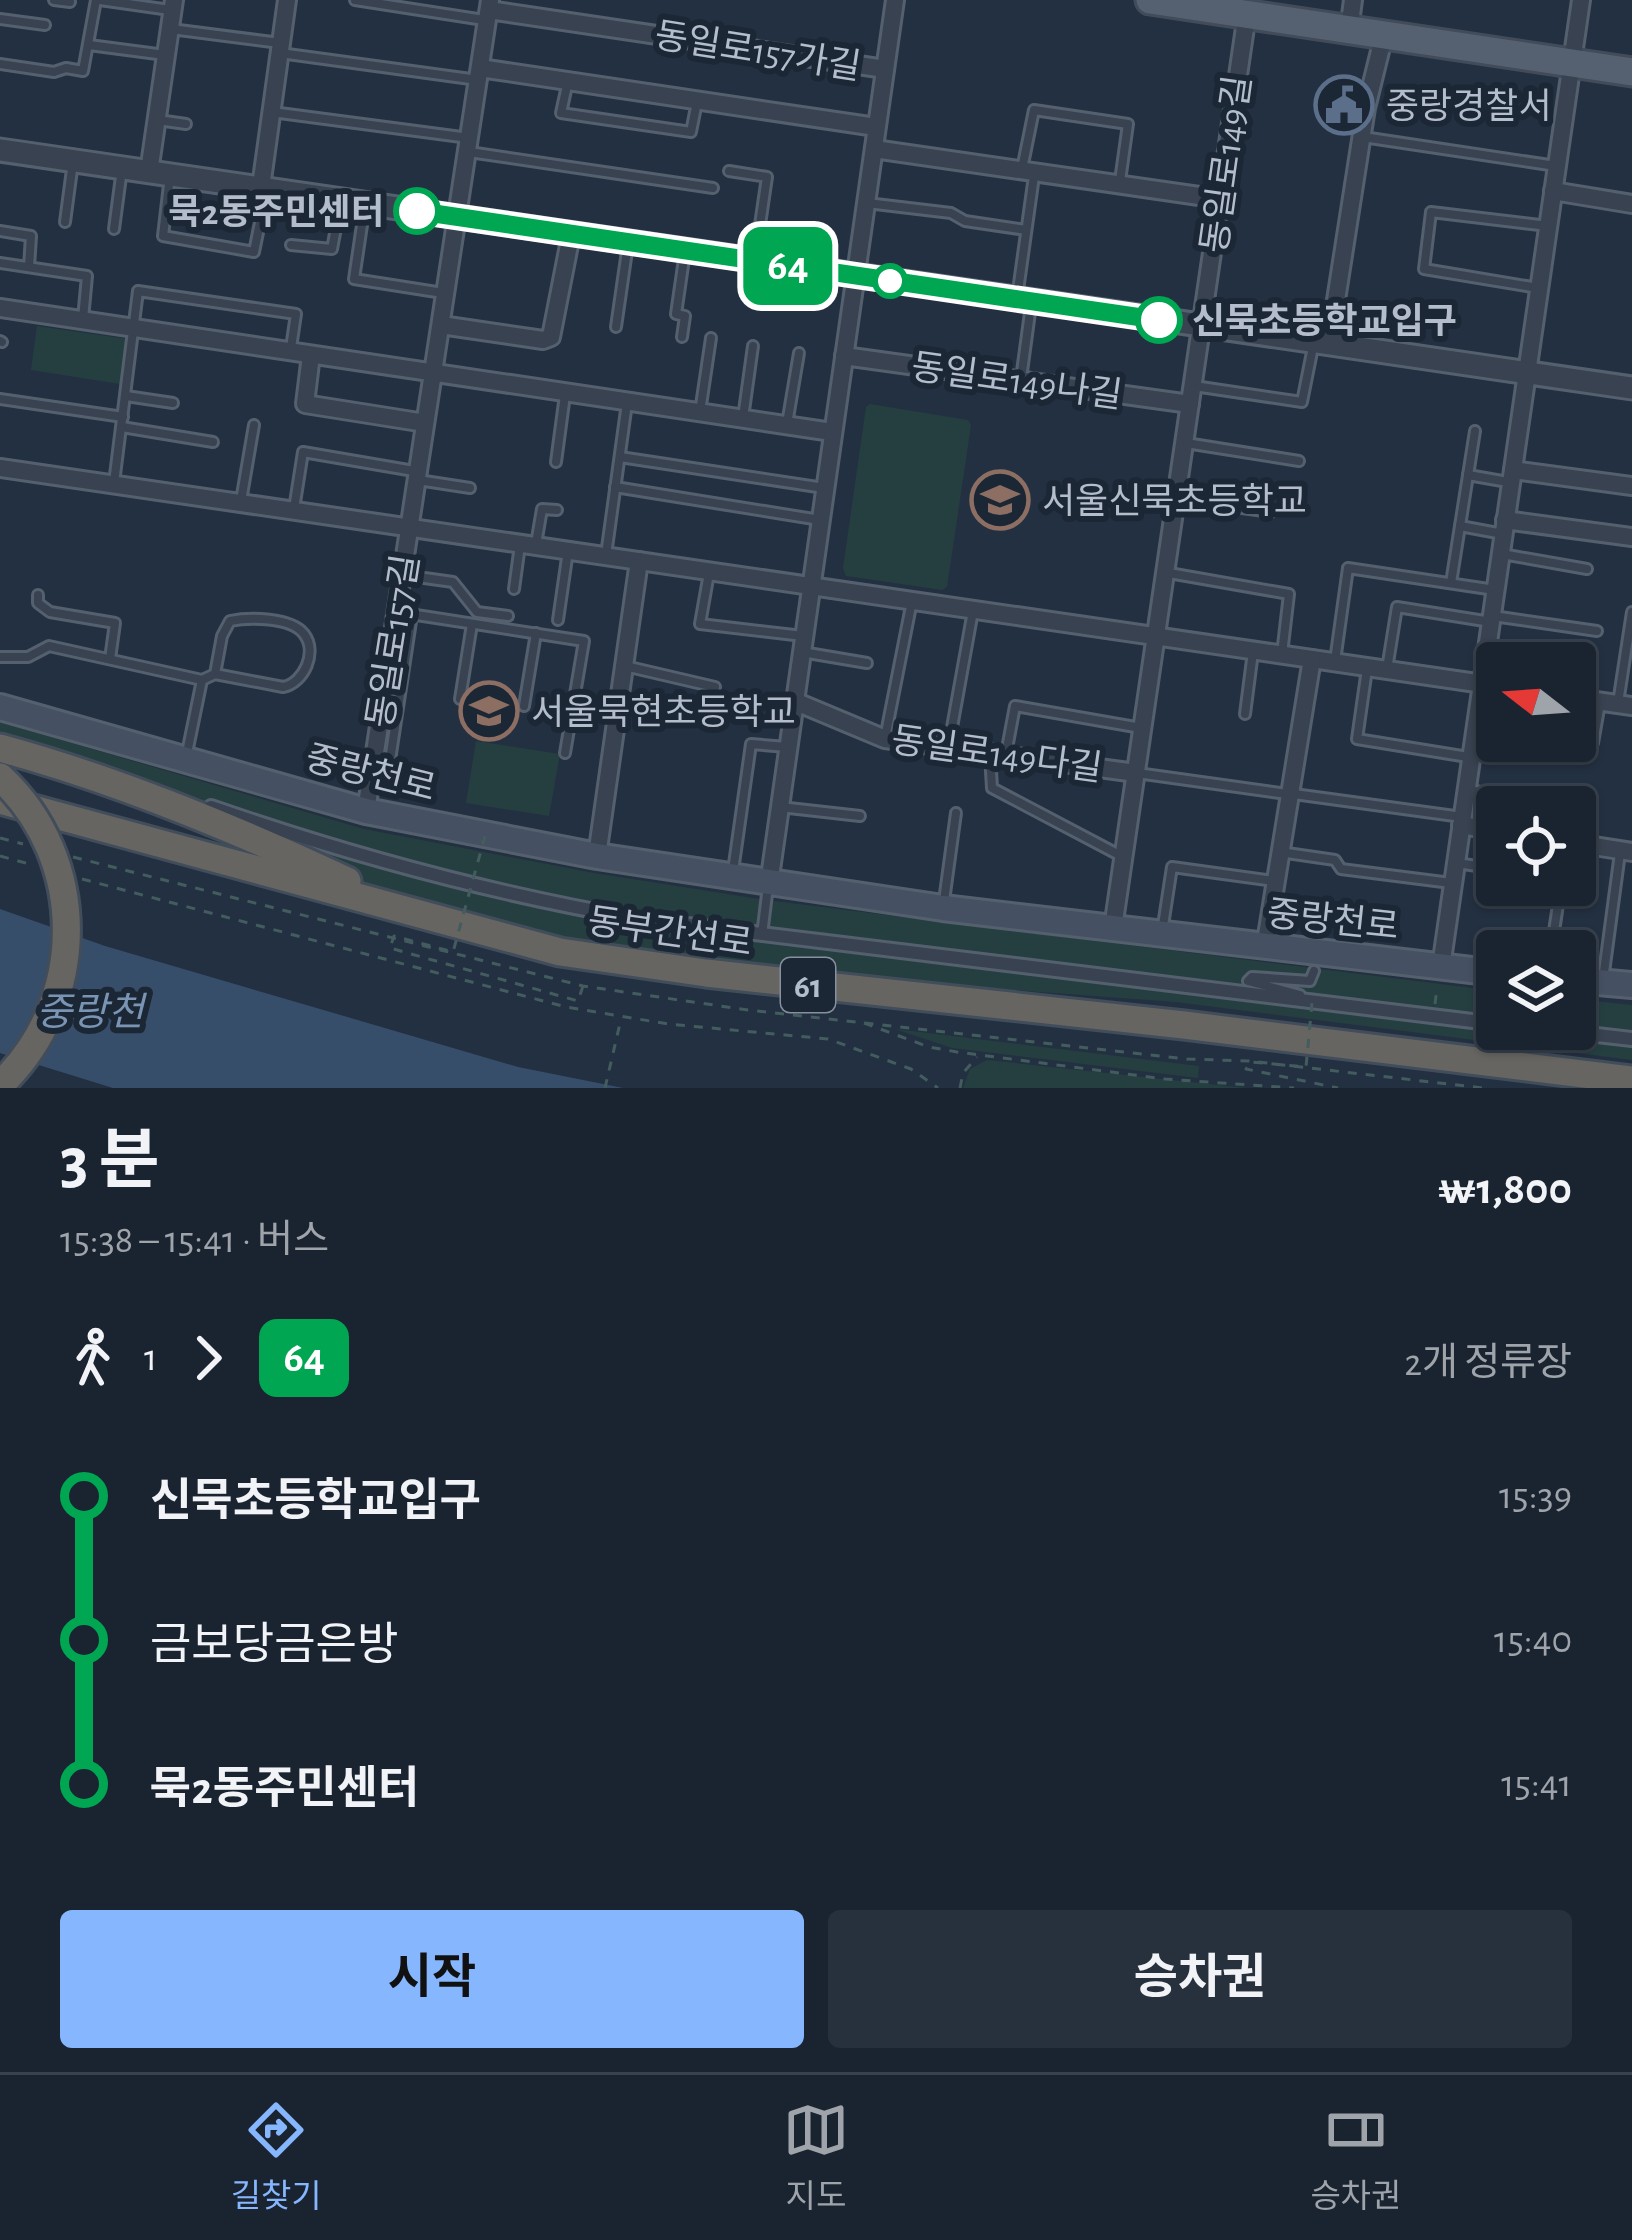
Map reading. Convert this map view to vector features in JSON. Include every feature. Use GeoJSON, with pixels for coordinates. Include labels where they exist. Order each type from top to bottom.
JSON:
{"type":"FeatureCollection","features":[{"type":"Feature","properties":{"kind":"highway"},"geometry":{"type":"LineString","coordinates":[[0,748],[49,761],[274,847],[410,911]]}},
{"type":"Feature","properties":{"kind":"highway"},"geometry":{"type":"LineString","coordinates":[[0,777],[26,803],[46,835],[63,890],[67,940],[61,984],[49,1018],[0,1085]]}},
{"type":"Feature","properties":{"kind":"highway","name":"동부간선로"},"geometry":{"type":"LineString","coordinates":[[0,800],[560,952],[1632,1080]]}},
{"type":"Feature","properties":{"kind":"main road"},"geometry":{"type":"LineString","coordinates":[[1157,1],[1247,14],[1286,10],[1349,30],[1632,72]]}},
{"type":"Feature","properties":{"kind":"main road","name":"중랑천로"},"geometry":{"type":"LineString","coordinates":[[0,707],[89,741],[186,760],[366,811],[484,836],[943,908],[1476,971]]}},
{"type":"Feature","properties":{"kind":"main road"},"geometry":{"type":"LineString","coordinates":[[1596,982],[1632,986]]}},
{"type":"Feature","properties":{"kind":"street"},"geometry":{"type":"LineString","coordinates":[[264,188],[286,0]]}},
{"type":"Feature","properties":{"kind":"street"},"geometry":{"type":"LineString","coordinates":[[769,884],[895,0]]}},
{"type":"Feature","properties":{"kind":"street"},"geometry":{"type":"LineString","coordinates":[[1349,30],[1353,0]]}},
{"type":"Feature","properties":{"kind":"street"},"geometry":{"type":"LineString","coordinates":[[1490,642],[1581,0]]}},
{"type":"Feature","properties":{"kind":"street","name":"동일로157가길"},"geometry":{"type":"LineString","coordinates":[[489,10],[885,69]]}},
{"type":"Feature","properties":{"kind":"street","name":"동일로157길"},"geometry":{"type":"LineString","coordinates":[[366,811],[404,613],[402,575],[489,10]]}},
{"type":"Feature","properties":{"kind":"street"},"geometry":{"type":"LineString","coordinates":[[159,173],[157,120],[172,13]]}},
{"type":"Feature","properties":{"kind":"street","name":"동일로149길"},"geometry":{"type":"LineString","coordinates":[[1113,928],[1247,14]]}},
{"type":"Feature","properties":{"kind":"street"},"geometry":{"type":"LineString","coordinates":[[1322,344],[1384,35]]}},
{"type":"Feature","properties":{"kind":"street"},"geometry":{"type":"LineString","coordinates":[[479,74],[568,81],[876,127]]}},
{"type":"Feature","properties":{"kind":"street"},"geometry":{"type":"LineString","coordinates":[[874,149],[1220,199]]}},
{"type":"Feature","properties":{"kind":"street"},"geometry":{"type":"LineString","coordinates":[[0,150],[1632,388]]}},
{"type":"Feature","properties":{"kind":"street"},"geometry":{"type":"LineString","coordinates":[[1553,191],[1632,204]]}},
{"type":"Feature","properties":{"kind":"street"},"geometry":{"type":"LineString","coordinates":[[441,325],[543,340],[550,337],[571,235]]}},
{"type":"Feature","properties":{"kind":"street"},"geometry":{"type":"LineString","coordinates":[[0,308],[832,432]]}},
{"type":"Feature","properties":{"kind":"street"},"geometry":{"type":"LineString","coordinates":[[311,356],[305,404],[425,423]]}},
{"type":"Feature","properties":{"kind":"street","name":"동일로149나길"},"geometry":{"type":"LineString","coordinates":[[844,356],[1021,380],[1191,395]]}},
{"type":"Feature","properties":{"kind":"street"},"geometry":{"type":"LineString","coordinates":[[0,468],[1476,683]]}},
{"type":"Feature","properties":{"kind":"street"},"geometry":{"type":"LineString","coordinates":[[1512,477],[1632,486]]}},
{"type":"Feature","properties":{"kind":"street"},"geometry":{"type":"LineString","coordinates":[[1504,527],[1632,537]]}},
{"type":"Feature","properties":{"kind":"street"},"geometry":{"type":"LineString","coordinates":[[597,856],[639,561]]}},
{"type":"Feature","properties":{"kind":"street"},"geometry":{"type":"LineString","coordinates":[[1265,948],[1312,659]]}},
{"type":"Feature","properties":{"kind":"street","name":"동일로149다길"},"geometry":{"type":"LineString","coordinates":[[794,701],[885,739],[1136,773]]}},
{"type":"Feature","properties":{"kind":"street"},"geometry":{"type":"LineString","coordinates":[[1441,967],[1476,722]]}},
{"type":"Feature","properties":{"kind":"street"},"geometry":{"type":"LineString","coordinates":[[0,734],[84,759],[305,839],[569,907],[1476,1022]]}},
{"type":"Feature","properties":{"kind":"street"},"geometry":{"type":"LineString","coordinates":[[1461,821],[1476,825]]}},
{"type":"Feature","properties":{"kind":"street"},"geometry":{"type":"LineString","coordinates":[[1596,846],[1626,851]]}},
{"type":"Feature","properties":{"kind":"street"},"geometry":{"type":"LineString","coordinates":[[1596,1035],[1632,1039]]}},
{"type":"Feature","properties":{"kind":"lane"},"geometry":{"type":"LineString","coordinates":[[54,0],[70,2]]}},
{"type":"Feature","properties":{"kind":"lane"},"geometry":{"type":"LineString","coordinates":[[0,64],[83,71],[98,0],[172,13],[279,48],[479,74]]}},
{"type":"Feature","properties":{"kind":"lane"},"geometry":{"type":"LineString","coordinates":[[355,0],[489,10]]}},
{"type":"Feature","properties":{"kind":"lane"},"geometry":{"type":"LineString","coordinates":[[0,19],[45,25]]}},
{"type":"Feature","properties":{"kind":"lane"},"geometry":{"type":"LineString","coordinates":[[89,45],[166,55]]}},
{"type":"Feature","properties":{"kind":"lane"},"geometry":{"type":"LineString","coordinates":[[568,81],[562,113],[691,132],[697,100]]}},
{"type":"Feature","properties":{"kind":"lane"},"geometry":{"type":"LineString","coordinates":[[1021,380],[1034,110],[1128,124],[1120,184]]}},
{"type":"Feature","properties":{"kind":"lane"},"geometry":{"type":"LineString","coordinates":[[270,112],[713,188]]}},
{"type":"Feature","properties":{"kind":"lane"},"geometry":{"type":"LineString","coordinates":[[157,120],[186,124]]}},
{"type":"Feature","properties":{"kind":"lane"},"geometry":{"type":"LineString","coordinates":[[1362,136],[1557,166]]}},
{"type":"Feature","properties":{"kind":"lane"},"geometry":{"type":"LineString","coordinates":[[64,222],[73,161]]}},
{"type":"Feature","properties":{"kind":"lane"},"geometry":{"type":"LineString","coordinates":[[114,229],[122,168]]}},
{"type":"Feature","properties":{"kind":"lane"},"geometry":{"type":"LineString","coordinates":[[729,171],[766,177],[754,261]]}},
{"type":"Feature","properties":{"kind":"lane"},"geometry":{"type":"LineString","coordinates":[[159,173],[163,236],[254,252],[264,188]]}},
{"type":"Feature","properties":{"kind":"lane"},"geometry":{"type":"LineString","coordinates":[[291,244],[332,249],[341,200]]}},
{"type":"Feature","properties":{"kind":"lane"},"geometry":{"type":"LineString","coordinates":[[866,203],[951,213],[965,221],[1026,230]]}},
{"type":"Feature","properties":{"kind":"lane"},"geometry":{"type":"LineString","coordinates":[[365,204],[354,278],[445,294]]}},
{"type":"Feature","properties":{"kind":"lane"},"geometry":{"type":"LineString","coordinates":[[1539,289],[1424,269],[1431,212],[1548,226]]}},
{"type":"Feature","properties":{"kind":"lane"},"geometry":{"type":"LineString","coordinates":[[0,231],[31,236],[28,267]]}},
{"type":"Feature","properties":{"kind":"lane"},"geometry":{"type":"LineString","coordinates":[[616,327],[628,243]]}},
{"type":"Feature","properties":{"kind":"lane"},"geometry":{"type":"LineString","coordinates":[[682,337],[685,316],[676,314],[685,251]]}},
{"type":"Feature","properties":{"kind":"lane"},"geometry":{"type":"LineString","coordinates":[[0,262],[87,277],[83,321]]}},
{"type":"Feature","properties":{"kind":"lane"},"geometry":{"type":"LineString","coordinates":[[114,484],[138,291],[296,314],[291,352]]}},
{"type":"Feature","properties":{"kind":"lane"},"geometry":{"type":"LineString","coordinates":[[700,413],[711,338]]}},
{"type":"Feature","properties":{"kind":"lane"},"geometry":{"type":"LineString","coordinates":[[1191,395],[1302,402],[1322,344]]}},
{"type":"Feature","properties":{"kind":"lane"},"geometry":{"type":"LineString","coordinates":[[743,419],[753,346]]}},
{"type":"Feature","properties":{"kind":"lane"},"geometry":{"type":"LineString","coordinates":[[787,426],[799,352]]}},
{"type":"Feature","properties":{"kind":"lane"},"geometry":{"type":"LineString","coordinates":[[556,462],[565,395]]}},
{"type":"Feature","properties":{"kind":"lane"},"geometry":{"type":"LineString","coordinates":[[125,396],[172,403]]}},
{"type":"Feature","properties":{"kind":"lane"},"geometry":{"type":"LineString","coordinates":[[0,399],[213,442]]}},
{"type":"Feature","properties":{"kind":"lane"},"geometry":{"type":"LineString","coordinates":[[605,556],[627,403]]}},
{"type":"Feature","properties":{"kind":"lane"},"geometry":{"type":"LineString","coordinates":[[241,503],[254,425]]}},
{"type":"Feature","properties":{"kind":"lane"},"geometry":{"type":"LineString","coordinates":[[1451,583],[1475,431]]}},
{"type":"Feature","properties":{"kind":"lane"},"geometry":{"type":"LineString","coordinates":[[1184,443],[1299,461]]}},
{"type":"Feature","properties":{"kind":"lane"},"geometry":{"type":"LineString","coordinates":[[294,511],[303,452],[470,488]]}},
{"type":"Feature","properties":{"kind":"lane"},"geometry":{"type":"LineString","coordinates":[[620,457],[824,488]]}},
{"type":"Feature","properties":{"kind":"lane"},"geometry":{"type":"LineString","coordinates":[[1468,475],[1512,477]]}},
{"type":"Feature","properties":{"kind":"lane"},"geometry":{"type":"LineString","coordinates":[[615,487],[820,520]]}},
{"type":"Feature","properties":{"kind":"lane"},"geometry":{"type":"LineString","coordinates":[[1176,499],[1271,512]]}},
{"type":"Feature","properties":{"kind":"lane"},"geometry":{"type":"LineString","coordinates":[[514,589],[542,509],[556,510]]}},
{"type":"Feature","properties":{"kind":"lane"},"geometry":{"type":"LineString","coordinates":[[1460,526],[1504,527]]}},
{"type":"Feature","properties":{"kind":"lane"},"geometry":{"type":"LineString","coordinates":[[558,620],[568,550]]}},
{"type":"Feature","properties":{"kind":"lane"},"geometry":{"type":"LineString","coordinates":[[1500,554],[1587,568]]}},
{"type":"Feature","properties":{"kind":"lane"},"geometry":{"type":"LineString","coordinates":[[1335,663],[1348,568],[1495,590]]}},
{"type":"Feature","properties":{"kind":"lane"},"geometry":{"type":"LineString","coordinates":[[710,572],[700,624],[802,644],[867,663]]}},
{"type":"Feature","properties":{"kind":"lane"},"geometry":{"type":"LineString","coordinates":[[1165,572],[1289,594],[1281,655]]}},
{"type":"Feature","properties":{"kind":"lane"},"geometry":{"type":"LineString","coordinates":[[402,575],[453,582],[477,612],[508,616]]}},
{"type":"Feature","properties":{"kind":"lane"},"geometry":{"type":"LineString","coordinates":[[38,595],[38,602],[50,612],[115,623],[110,659]]}},
{"type":"Feature","properties":{"kind":"lane"},"geometry":{"type":"LineString","coordinates":[[885,739],[912,601]]}},
{"type":"Feature","properties":{"kind":"lane"},"geometry":{"type":"LineString","coordinates":[[1386,670],[1397,607],[1598,631]]}},
{"type":"Feature","properties":{"kind":"lane"},"geometry":{"type":"LineString","coordinates":[[949,746],[974,610]]}},
{"type":"Feature","properties":{"kind":"lane"},"geometry":{"type":"LineString","coordinates":[[1596,738],[1617,704],[1632,612]]}},
{"type":"Feature","properties":{"kind":"lane"},"geometry":{"type":"LineString","coordinates":[[389,767],[404,613],[584,640],[565,753]]}},
{"type":"Feature","properties":{"kind":"lane"},"geometry":{"type":"LineString","coordinates":[[0,657],[28,656],[50,646],[202,680],[215,674],[284,687],[295,685],[305,674],[308,642],[302,629],[290,625],[246,617],[230,621],[222,636],[215,674]]}},
{"type":"Feature","properties":{"kind":"lane"},"geometry":{"type":"LineString","coordinates":[[460,699],[472,623]]}},
{"type":"Feature","properties":{"kind":"lane"},"geometry":{"type":"LineString","coordinates":[[524,706],[536,633]]}},
{"type":"Feature","properties":{"kind":"lane"},"geometry":{"type":"LineString","coordinates":[[1245,714],[1253,651]]}},
{"type":"Feature","properties":{"kind":"lane"},"geometry":{"type":"LineString","coordinates":[[624,666],[715,688]]}},
{"type":"Feature","properties":{"kind":"lane"},"geometry":{"type":"LineString","coordinates":[[1367,668],[1357,739],[1471,758]]}},
{"type":"Feature","properties":{"kind":"lane"},"geometry":{"type":"LineString","coordinates":[[186,760],[202,680]]}},
{"type":"Feature","properties":{"kind":"lane"},"geometry":{"type":"LineString","coordinates":[[1124,857],[988,782],[1015,706],[1142,728]]}},
{"type":"Feature","properties":{"kind":"lane"},"geometry":{"type":"LineString","coordinates":[[732,878],[752,745],[787,747]]}},
{"type":"Feature","properties":{"kind":"lane"},"geometry":{"type":"LineString","coordinates":[[1136,773],[1461,821]]}},
{"type":"Feature","properties":{"kind":"lane"},"geometry":{"type":"LineString","coordinates":[[1466,790],[1476,792]]}},
{"type":"Feature","properties":{"kind":"lane"},"geometry":{"type":"LineString","coordinates":[[778,806],[860,816]]}},
{"type":"Feature","properties":{"kind":"lane"},"geometry":{"type":"LineString","coordinates":[[943,908],[956,813]]}},
{"type":"Feature","properties":{"kind":"lane"},"geometry":{"type":"LineString","coordinates":[[1602,982],[1626,851]]}},
{"type":"Feature","properties":{"kind":"lane"},"geometry":{"type":"LineString","coordinates":[[1278,852],[1335,860],[1341,869],[1453,883]]}},
{"type":"Feature","properties":{"kind":"lane"},"geometry":{"type":"LineString","coordinates":[[1455,863],[1476,866]]}},
{"type":"Feature","properties":{"kind":"lane","name":"중랑천로"},"geometry":{"type":"LineString","coordinates":[[1162,934],[1172,868],[1274,881]]}},
{"type":"Feature","properties":{"kind":"lane"},"geometry":{"type":"LineString","coordinates":[[762,935],[769,884]]}},
{"type":"Feature","properties":{"kind":"lane"},"geometry":{"type":"LineString","coordinates":[[1312,1003],[1308,997],[1248,981],[1252,977],[1310,982],[1314,971]]}},
{"type":"Feature","properties":{"kind":"path"},"geometry":{"type":"LineString","coordinates":[[484,836],[453,952],[394,936],[390,948],[578,1001],[583,986]]}},
{"type":"Feature","properties":{"kind":"path"},"geometry":{"type":"LineString","coordinates":[[0,856],[34,865]]}},
{"type":"Feature","properties":{"kind":"path"},"geometry":{"type":"LineString","coordinates":[[77,878],[566,1007],[621,1018],[814,1036],[892,1061],[938,1088]]}},
{"type":"Feature","properties":{"kind":"path"},"geometry":{"type":"LineString","coordinates":[[1312,1003],[1306,1066],[1251,1062],[1246,1069],[1338,1088]]}},
{"type":"Feature","properties":{"kind":"path"},"geometry":{"type":"LineString","coordinates":[[605,1088],[621,1018]]}},
{"type":"Feature","properties":{"kind":"path"},"geometry":{"type":"LineString","coordinates":[[862,1022],[929,1047],[979,1055],[1166,1079],[1294,1088]]}},
{"type":"Feature","properties":{"kind":"path"},"geometry":{"type":"LineString","coordinates":[[960,1088],[963,1073],[979,1055]]}},
{"type":"Feature","properties":{"kind":"green space"},"geometry":{"type":"Polygon","coordinates":[[[37,326],[128,339],[120,384],[31,370],[37,326]]]}},
{"type":"Feature","properties":{"kind":"green space"},"geometry":{"type":"Polygon","coordinates":[[[870,404],[968,420],[971,425],[947,587],[942,590],[846,576],[843,568],[870,404]]]}},
{"type":"Feature","properties":{"kind":"green space"},"geometry":{"type":"Polygon","coordinates":[[[0,722],[364,829],[594,873],[766,900],[1476,988],[1476,1040],[1176,1002],[798,974],[592,944],[368,885],[276,842],[0,740],[0,722]]]}},
{"type":"Feature","properties":{"kind":"green space"},"geometry":{"type":"Polygon","coordinates":[[[476,741],[560,754],[549,816],[466,803],[476,741]]]}},
{"type":"Feature","properties":{"kind":"green space"},"geometry":{"type":"Polygon","coordinates":[[[1596,1001],[1632,1005],[1632,1060],[1553,1050],[1596,1050],[1596,1001]]]}},
{"type":"Feature","properties":{"kind":"green space"},"geometry":{"type":"Polygon","coordinates":[[[895,1029],[1199,1066],[1198,1078],[952,1048],[895,1029]]]}},
{"type":"Feature","properties":{"kind":"green space"},"geometry":{"type":"Polygon","coordinates":[[[987,1060],[1246,1088],[963,1088],[970,1069],[987,1060]]]}},
{"type":"Feature","properties":{"kind":"water","name":"중랑천"},"geometry":{"type":"Polygon","coordinates":[[[0,909],[105,946],[518,1067],[623,1088],[113,1088],[0,1053],[0,909]]]}},
{"type":"Feature","properties":{"kind":"bus line","name":"64"},"geometry":{"type":"LineString","coordinates":[[417,211],[1159,320]]}},
{"type":"Feature","properties":{"kind":"place","name":"중랑경찰서"},"geometry":{"type":"Point","coordinates":[1344,105]}},
{"type":"Feature","properties":{"kind":"place","name":"묵2동주민센터"},"geometry":{"type":"Point","coordinates":[417,211]}},
{"type":"Feature","properties":{"kind":"place","name":"신묵초등학교입구"},"geometry":{"type":"Point","coordinates":[1159,320]}},
{"type":"Feature","properties":{"kind":"place","name":"서울신묵초등학교"},"geometry":{"type":"Point","coordinates":[1000,500]}},
{"type":"Feature","properties":{"kind":"place","name":"서울묵현초등학교"},"geometry":{"type":"Point","coordinates":[489,711]}}]}
